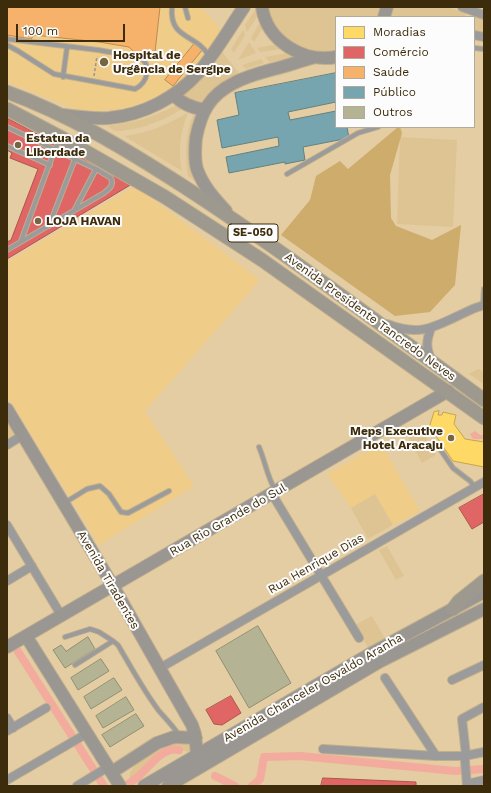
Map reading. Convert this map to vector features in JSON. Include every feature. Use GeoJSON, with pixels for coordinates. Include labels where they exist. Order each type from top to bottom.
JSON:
{"type":"FeatureCollection","features":[{"type":"Feature","properties":{"kind":"main road","name":"Avenida Presidente Tancredo Neves"},"geometry":{"type":"LineString","coordinates":[[7,92],[59,114],[111,141],[230,217],[377,320],[484,400]]}},
{"type":"Feature","properties":{"kind":"main road","name":"Avenida Presidente Tancredo Neves"},"geometry":{"type":"LineString","coordinates":[[7,109],[58,143],[166,197],[262,260],[484,418]]}},
{"type":"Feature","properties":{"kind":"main road"},"geometry":{"type":"LineString","coordinates":[[453,609],[459,601],[484,581]]}},
{"type":"Feature","properties":{"kind":"street"},"geometry":{"type":"LineString","coordinates":[[59,114],[85,118],[108,118],[131,114],[152,107],[174,95],[199,72],[244,7]]}},
{"type":"Feature","properties":{"kind":"street"},"geometry":{"type":"LineString","coordinates":[[262,7],[269,26],[278,38],[294,51],[312,58],[322,59],[335,57]]}},
{"type":"Feature","properties":{"kind":"street"},"geometry":{"type":"LineString","coordinates":[[467,10],[484,15]]}},
{"type":"Feature","properties":{"kind":"street"},"geometry":{"type":"LineString","coordinates":[[230,217],[210,194],[196,167],[195,144],[201,118],[205,110],[210,101],[219,92],[233,83],[248,76],[312,58]]}},
{"type":"Feature","properties":{"kind":"street"},"geometry":{"type":"LineString","coordinates":[[174,95],[192,107],[205,110]]}},
{"type":"Feature","properties":{"kind":"street"},"geometry":{"type":"LineString","coordinates":[[377,320],[394,327],[416,331],[431,328],[483,305]]}},
{"type":"Feature","properties":{"kind":"street"},"geometry":{"type":"LineString","coordinates":[[431,328],[426,349],[432,362]]}},
{"type":"Feature","properties":{"kind":"street","name":"Rua Rio Grande do Sul"},"geometry":{"type":"LineString","coordinates":[[7,647],[448,391]]}},
{"type":"Feature","properties":{"kind":"street","name":"Avenida Tiradentes"},"geometry":{"type":"LineString","coordinates":[[7,409],[113,586],[192,725],[196,738],[197,755]]}},
{"type":"Feature","properties":{"kind":"street"},"geometry":{"type":"LineString","coordinates":[[7,445],[23,435]]}},
{"type":"Feature","properties":{"kind":"street","name":"Rua Henrique Dias"},"geometry":{"type":"LineString","coordinates":[[160,668],[484,482]]}},
{"type":"Feature","properties":{"kind":"street"},"geometry":{"type":"LineString","coordinates":[[274,493],[320,575],[359,638]]}},
{"type":"Feature","properties":{"kind":"street"},"geometry":{"type":"LineString","coordinates":[[7,525],[61,615]]}},
{"type":"Feature","properties":{"kind":"street"},"geometry":{"type":"LineString","coordinates":[[7,581],[32,566]]}},
{"type":"Feature","properties":{"kind":"street","name":"Avenida Chanceler Osvaldo Aranha"},"geometry":{"type":"LineString","coordinates":[[144,786],[370,655],[484,592]]}},
{"type":"Feature","properties":{"kind":"street","name":"Avenida Chanceler Osvaldo Aranha"},"geometry":{"type":"LineString","coordinates":[[168,786],[380,662],[484,609]]}},
{"type":"Feature","properties":{"kind":"street"},"geometry":{"type":"LineString","coordinates":[[26,636],[82,736],[106,771],[119,785]]}},
{"type":"Feature","properties":{"kind":"street"},"geometry":{"type":"LineString","coordinates":[[452,680],[484,665]]}},
{"type":"Feature","properties":{"kind":"street"},"geometry":{"type":"LineString","coordinates":[[385,678],[436,756]]}},
{"type":"Feature","properties":{"kind":"street"},"geometry":{"type":"LineString","coordinates":[[484,707],[462,719],[466,782],[484,780]]}},
{"type":"Feature","properties":{"kind":"street"},"geometry":{"type":"LineString","coordinates":[[7,718],[10,730],[46,708]]}},
{"type":"Feature","properties":{"kind":"street"},"geometry":{"type":"LineString","coordinates":[[7,780],[82,736]]}},
{"type":"Feature","properties":{"kind":"street"},"geometry":{"type":"LineString","coordinates":[[77,786],[157,743],[180,737],[196,738]]}},
{"type":"Feature","properties":{"kind":"street"},"geometry":{"type":"LineString","coordinates":[[323,749],[465,758],[484,752]]}},
{"type":"Feature","properties":{"kind":"street"},"geometry":{"type":"LineString","coordinates":[[188,786],[197,769]]}},
{"type":"Feature","properties":{"kind":"lane"},"geometry":{"type":"LineString","coordinates":[[172,7],[172,19],[175,27],[199,45],[209,58]]}},
{"type":"Feature","properties":{"kind":"lane"},"geometry":{"type":"LineString","coordinates":[[185,7],[188,18]]}},
{"type":"Feature","properties":{"kind":"lane"},"geometry":{"type":"LineString","coordinates":[[7,40],[98,50],[137,57],[143,59],[148,72],[146,80],[141,87],[135,89],[63,77],[49,72],[18,50],[7,45]]}},
{"type":"Feature","properties":{"kind":"lane"},"geometry":{"type":"LineString","coordinates":[[63,77],[67,47]]}},
{"type":"Feature","properties":{"kind":"lane"},"geometry":{"type":"LineString","coordinates":[[7,127],[58,143],[75,159],[96,168],[111,178],[113,183],[111,188],[7,250]]}},
{"type":"Feature","properties":{"kind":"lane"},"geometry":{"type":"LineString","coordinates":[[288,174],[358,133],[375,128]]}},
{"type":"Feature","properties":{"kind":"lane"},"geometry":{"type":"LineString","coordinates":[[21,242],[58,143]]}},
{"type":"Feature","properties":{"kind":"lane"},"geometry":{"type":"LineString","coordinates":[[7,146],[50,165]]}},
{"type":"Feature","properties":{"kind":"lane"},"geometry":{"type":"LineString","coordinates":[[48,226],[75,159]]}},
{"type":"Feature","properties":{"kind":"lane"},"geometry":{"type":"LineString","coordinates":[[75,210],[96,168]]}},
{"type":"Feature","properties":{"kind":"lane"},"geometry":{"type":"LineString","coordinates":[[483,305],[484,289]]}},
{"type":"Feature","properties":{"kind":"lane"},"geometry":{"type":"LineString","coordinates":[[438,446],[454,468],[475,487]]}},
{"type":"Feature","properties":{"kind":"lane"},"geometry":{"type":"LineString","coordinates":[[259,447],[274,493]]}},
{"type":"Feature","properties":{"kind":"lane"},"geometry":{"type":"LineString","coordinates":[[64,504],[87,489],[100,486],[109,494],[121,512],[128,513],[169,491]]}},
{"type":"Feature","properties":{"kind":"lane"},"geometry":{"type":"LineString","coordinates":[[65,637],[90,629],[99,632],[118,645],[137,679],[160,711],[171,722],[180,737]]}},
{"type":"Feature","properties":{"kind":"lane"},"geometry":{"type":"LineString","coordinates":[[75,665],[113,641]]}},
{"type":"Feature","properties":{"kind":"path"},"geometry":{"type":"LineString","coordinates":[[93,82],[98,50]]}},
{"type":"Feature","properties":{"kind":"shaded area","name":"Hospital de Urgência de Sergipe"},"geometry":{"type":"Polygon","coordinates":[[[7,7],[201,7],[223,32],[196,70],[172,90],[137,105],[121,109],[96,111],[75,109],[7,82],[7,7]]]}},
{"type":"Feature","properties":{"kind":"shaded area"},"geometry":{"type":"Polygon","coordinates":[[[257,7],[261,11],[247,32],[245,25],[257,7]]]}},
{"type":"Feature","properties":{"kind":"shaded area"},"geometry":{"type":"Polygon","coordinates":[[[262,7],[387,7],[384,16],[335,16],[335,55],[312,58],[278,38],[262,7]]]}},
{"type":"Feature","properties":{"kind":"shaded area"},"geometry":{"type":"Polygon","coordinates":[[[391,7],[447,7],[466,13],[465,16],[387,16],[391,7]]]}},
{"type":"Feature","properties":{"kind":"shaded area"},"geometry":{"type":"Polygon","coordinates":[[[474,16],[484,20],[484,34],[475,32],[474,16]]]}},
{"type":"Feature","properties":{"kind":"shaded area"},"geometry":{"type":"Polygon","coordinates":[[[262,19],[265,24],[254,42],[251,38],[262,19]]]}},
{"type":"Feature","properties":{"kind":"shaded area"},"geometry":{"type":"Polygon","coordinates":[[[243,30],[245,35],[234,53],[231,49],[243,30]]]}},
{"type":"Feature","properties":{"kind":"shaded area"},"geometry":{"type":"Polygon","coordinates":[[[249,42],[256,53],[238,60],[249,42]]]}},
{"type":"Feature","properties":{"kind":"shaded area"},"geometry":{"type":"Polygon","coordinates":[[[279,44],[282,49],[260,52],[257,48],[279,44]]]}},
{"type":"Feature","properties":{"kind":"shaded area"},"geometry":{"type":"Polygon","coordinates":[[[222,52],[238,72],[207,97],[201,106],[183,96],[209,70],[222,52]]]}},
{"type":"Feature","properties":{"kind":"shaded area"},"geometry":{"type":"Polygon","coordinates":[[[288,53],[294,57],[269,62],[265,57],[288,53]]]}},
{"type":"Feature","properties":{"kind":"shaded area"},"geometry":{"type":"Polygon","coordinates":[[[261,59],[264,63],[246,69],[242,65],[261,59]]]}},
{"type":"Feature","properties":{"kind":"shaded area"},"geometry":{"type":"Polygon","coordinates":[[[179,104],[184,108],[164,119],[143,127],[115,131],[107,126],[144,119],[179,104]]]}},
{"type":"Feature","properties":{"kind":"shaded area"},"geometry":{"type":"Polygon","coordinates":[[[188,112],[180,141],[182,171],[124,136],[158,128],[188,112]]]}},
{"type":"Feature","properties":{"kind":"shaded area"},"geometry":{"type":"Polygon","coordinates":[[[193,115],[198,118],[196,182],[188,176],[186,160],[188,130],[193,115]]]}},
{"type":"Feature","properties":{"kind":"shaded area"},"geometry":{"type":"Polygon","coordinates":[[[397,128],[400,128],[402,133],[390,175],[391,218],[396,226],[432,240],[461,225],[455,285],[430,312],[395,316],[281,235],[310,200],[316,176],[340,161],[348,169],[397,128]]]}},
{"type":"Feature","properties":{"kind":"shaded area"},"geometry":{"type":"Polygon","coordinates":[[[400,137],[457,140],[453,227],[397,224],[400,137]]]}},
{"type":"Feature","properties":{"kind":"shaded area"},"geometry":{"type":"Polygon","coordinates":[[[135,186],[260,280],[145,411],[194,486],[99,545],[7,395],[7,262],[135,186]]]}},
{"type":"Feature","properties":{"kind":"shaded area"},"geometry":{"type":"Polygon","coordinates":[[[478,369],[484,372],[484,384],[469,374],[478,369]]]}},
{"type":"Feature","properties":{"kind":"shaded area"},"geometry":{"type":"Polygon","coordinates":[[[7,417],[17,434],[7,439],[7,417]]]}},
{"type":"Feature","properties":{"kind":"shaded area"},"geometry":{"type":"Polygon","coordinates":[[[420,426],[436,455],[422,463],[406,433],[420,426]]]}},
{"type":"Feature","properties":{"kind":"shaded area"},"geometry":{"type":"Polygon","coordinates":[[[475,431],[480,435],[484,435],[484,439],[473,439],[470,434],[475,431]]]}},
{"type":"Feature","properties":{"kind":"shaded area"},"geometry":{"type":"Polygon","coordinates":[[[381,444],[420,511],[393,525],[375,494],[351,508],[327,474],[381,444]]]}},
{"type":"Feature","properties":{"kind":"shaded area"},"geometry":{"type":"Polygon","coordinates":[[[375,494],[393,525],[368,539],[351,508],[375,494]]]}},
{"type":"Feature","properties":{"kind":"shaded area"},"geometry":{"type":"Polygon","coordinates":[[[387,546],[404,576],[396,580],[379,550],[387,546]]]}},
{"type":"Feature","properties":{"kind":"shaded area"},"geometry":{"type":"Polygon","coordinates":[[[372,616],[386,640],[370,651],[355,625],[372,616]]]}},
{"type":"Feature","properties":{"kind":"shaded area"},"geometry":{"type":"Polygon","coordinates":[[[189,737],[195,749],[189,752],[176,747],[166,749],[155,757],[136,777],[131,780],[129,777],[132,769],[145,757],[154,751],[189,737]]]}},
{"type":"Feature","properties":{"kind":"building: Moradias","name":"Meps Executive Hotel Aracaju"},"geometry":{"type":"Polygon","coordinates":[[[439,411],[438,415],[442,415],[443,412],[456,415],[454,424],[465,439],[484,442],[484,467],[453,461],[436,436],[428,431],[434,412],[439,411]]]}},
{"type":"Feature","properties":{"kind":"building: Comércio","name":"LOJA HAVAN"},"geometry":{"type":"Polygon","coordinates":[[[7,118],[132,184],[7,259],[7,118]]]}},
{"type":"Feature","properties":{"kind":"building: Comércio"},"geometry":{"type":"Polygon","coordinates":[[[7,150],[12,153],[10,158],[38,169],[11,240],[7,242],[7,150]]]}},
{"type":"Feature","properties":{"kind":"building: Comércio"},"geometry":{"type":"Polygon","coordinates":[[[484,494],[484,522],[472,529],[459,508],[484,494]]]}},
{"type":"Feature","properties":{"kind":"building: Comércio"},"geometry":{"type":"Polygon","coordinates":[[[231,696],[241,713],[222,725],[214,724],[206,710],[231,696]]]}},
{"type":"Feature","properties":{"kind":"building: Comércio"},"geometry":{"type":"Polygon","coordinates":[[[323,778],[416,782],[416,786],[321,786],[323,778]]]}},
{"type":"Feature","properties":{"kind":"building: Saúde"},"geometry":{"type":"Polygon","coordinates":[[[7,7],[160,7],[155,52],[148,50],[146,55],[135,53],[129,47],[99,42],[34,35],[31,39],[7,35],[7,7]]]}},
{"type":"Feature","properties":{"kind":"building: Saúde"},"geometry":{"type":"Polygon","coordinates":[[[195,43],[203,49],[173,86],[165,80],[195,43]]]}},
{"type":"Feature","properties":{"kind":"building: Público"},"geometry":{"type":"Polygon","coordinates":[[[335,73],[335,102],[288,112],[290,120],[335,111],[335,128],[347,128],[349,138],[303,147],[305,160],[285,164],[285,162],[229,173],[226,157],[279,146],[278,137],[222,148],[217,120],[239,115],[235,93],[335,73]]]}},
{"type":"Feature","properties":{"kind":"building: Outros"},"geometry":{"type":"Polygon","coordinates":[[[258,626],[291,683],[249,708],[216,651],[258,626]]]}},
{"type":"Feature","properties":{"kind":"building: Outros"},"geometry":{"type":"Polygon","coordinates":[[[88,637],[95,649],[65,668],[53,650],[61,645],[66,651],[88,637]]]}},
{"type":"Feature","properties":{"kind":"building: Outros"},"geometry":{"type":"Polygon","coordinates":[[[101,659],[109,671],[78,690],[71,678],[101,659]]]}},
{"type":"Feature","properties":{"kind":"building: Outros"},"geometry":{"type":"Polygon","coordinates":[[[114,678],[122,690],[91,709],[84,697],[114,678]]]}},
{"type":"Feature","properties":{"kind":"building: Outros"},"geometry":{"type":"Polygon","coordinates":[[[126,697],[134,710],[103,728],[96,716],[126,697]]]}},
{"type":"Feature","properties":{"kind":"building: Outros"},"geometry":{"type":"Polygon","coordinates":[[[136,714],[144,726],[110,747],[102,735],[136,714]]]}},
{"type":"Feature","properties":{"kind":"waterway"},"geometry":{"type":"LineString","coordinates":[[17,650],[104,786]]}},
{"type":"Feature","properties":{"kind":"waterway"},"geometry":{"type":"LineString","coordinates":[[125,786],[138,777],[162,754],[167,751],[179,750]]}},
{"type":"Feature","properties":{"kind":"waterway"},"geometry":{"type":"LineString","coordinates":[[252,786],[260,779],[264,757],[300,756],[455,771],[484,769]]}},
{"type":"Feature","properties":{"kind":"waterway"},"geometry":{"type":"LineString","coordinates":[[215,776],[235,786]]}},
{"type":"Feature","properties":{"kind":"place","name":"Hospital de Urgência de Sergipe"},"geometry":{"type":"Point","coordinates":[104,62]}},
{"type":"Feature","properties":{"kind":"place","name":"Estatua da Liberdade"},"geometry":{"type":"Point","coordinates":[18,145]}},
{"type":"Feature","properties":{"kind":"place","name":"LOJA HAVAN"},"geometry":{"type":"Point","coordinates":[38,221]}},
{"type":"Feature","properties":{"kind":"place","name":"Meps Executive Hotel Aracaju"},"geometry":{"type":"Point","coordinates":[451,438]}}]}
